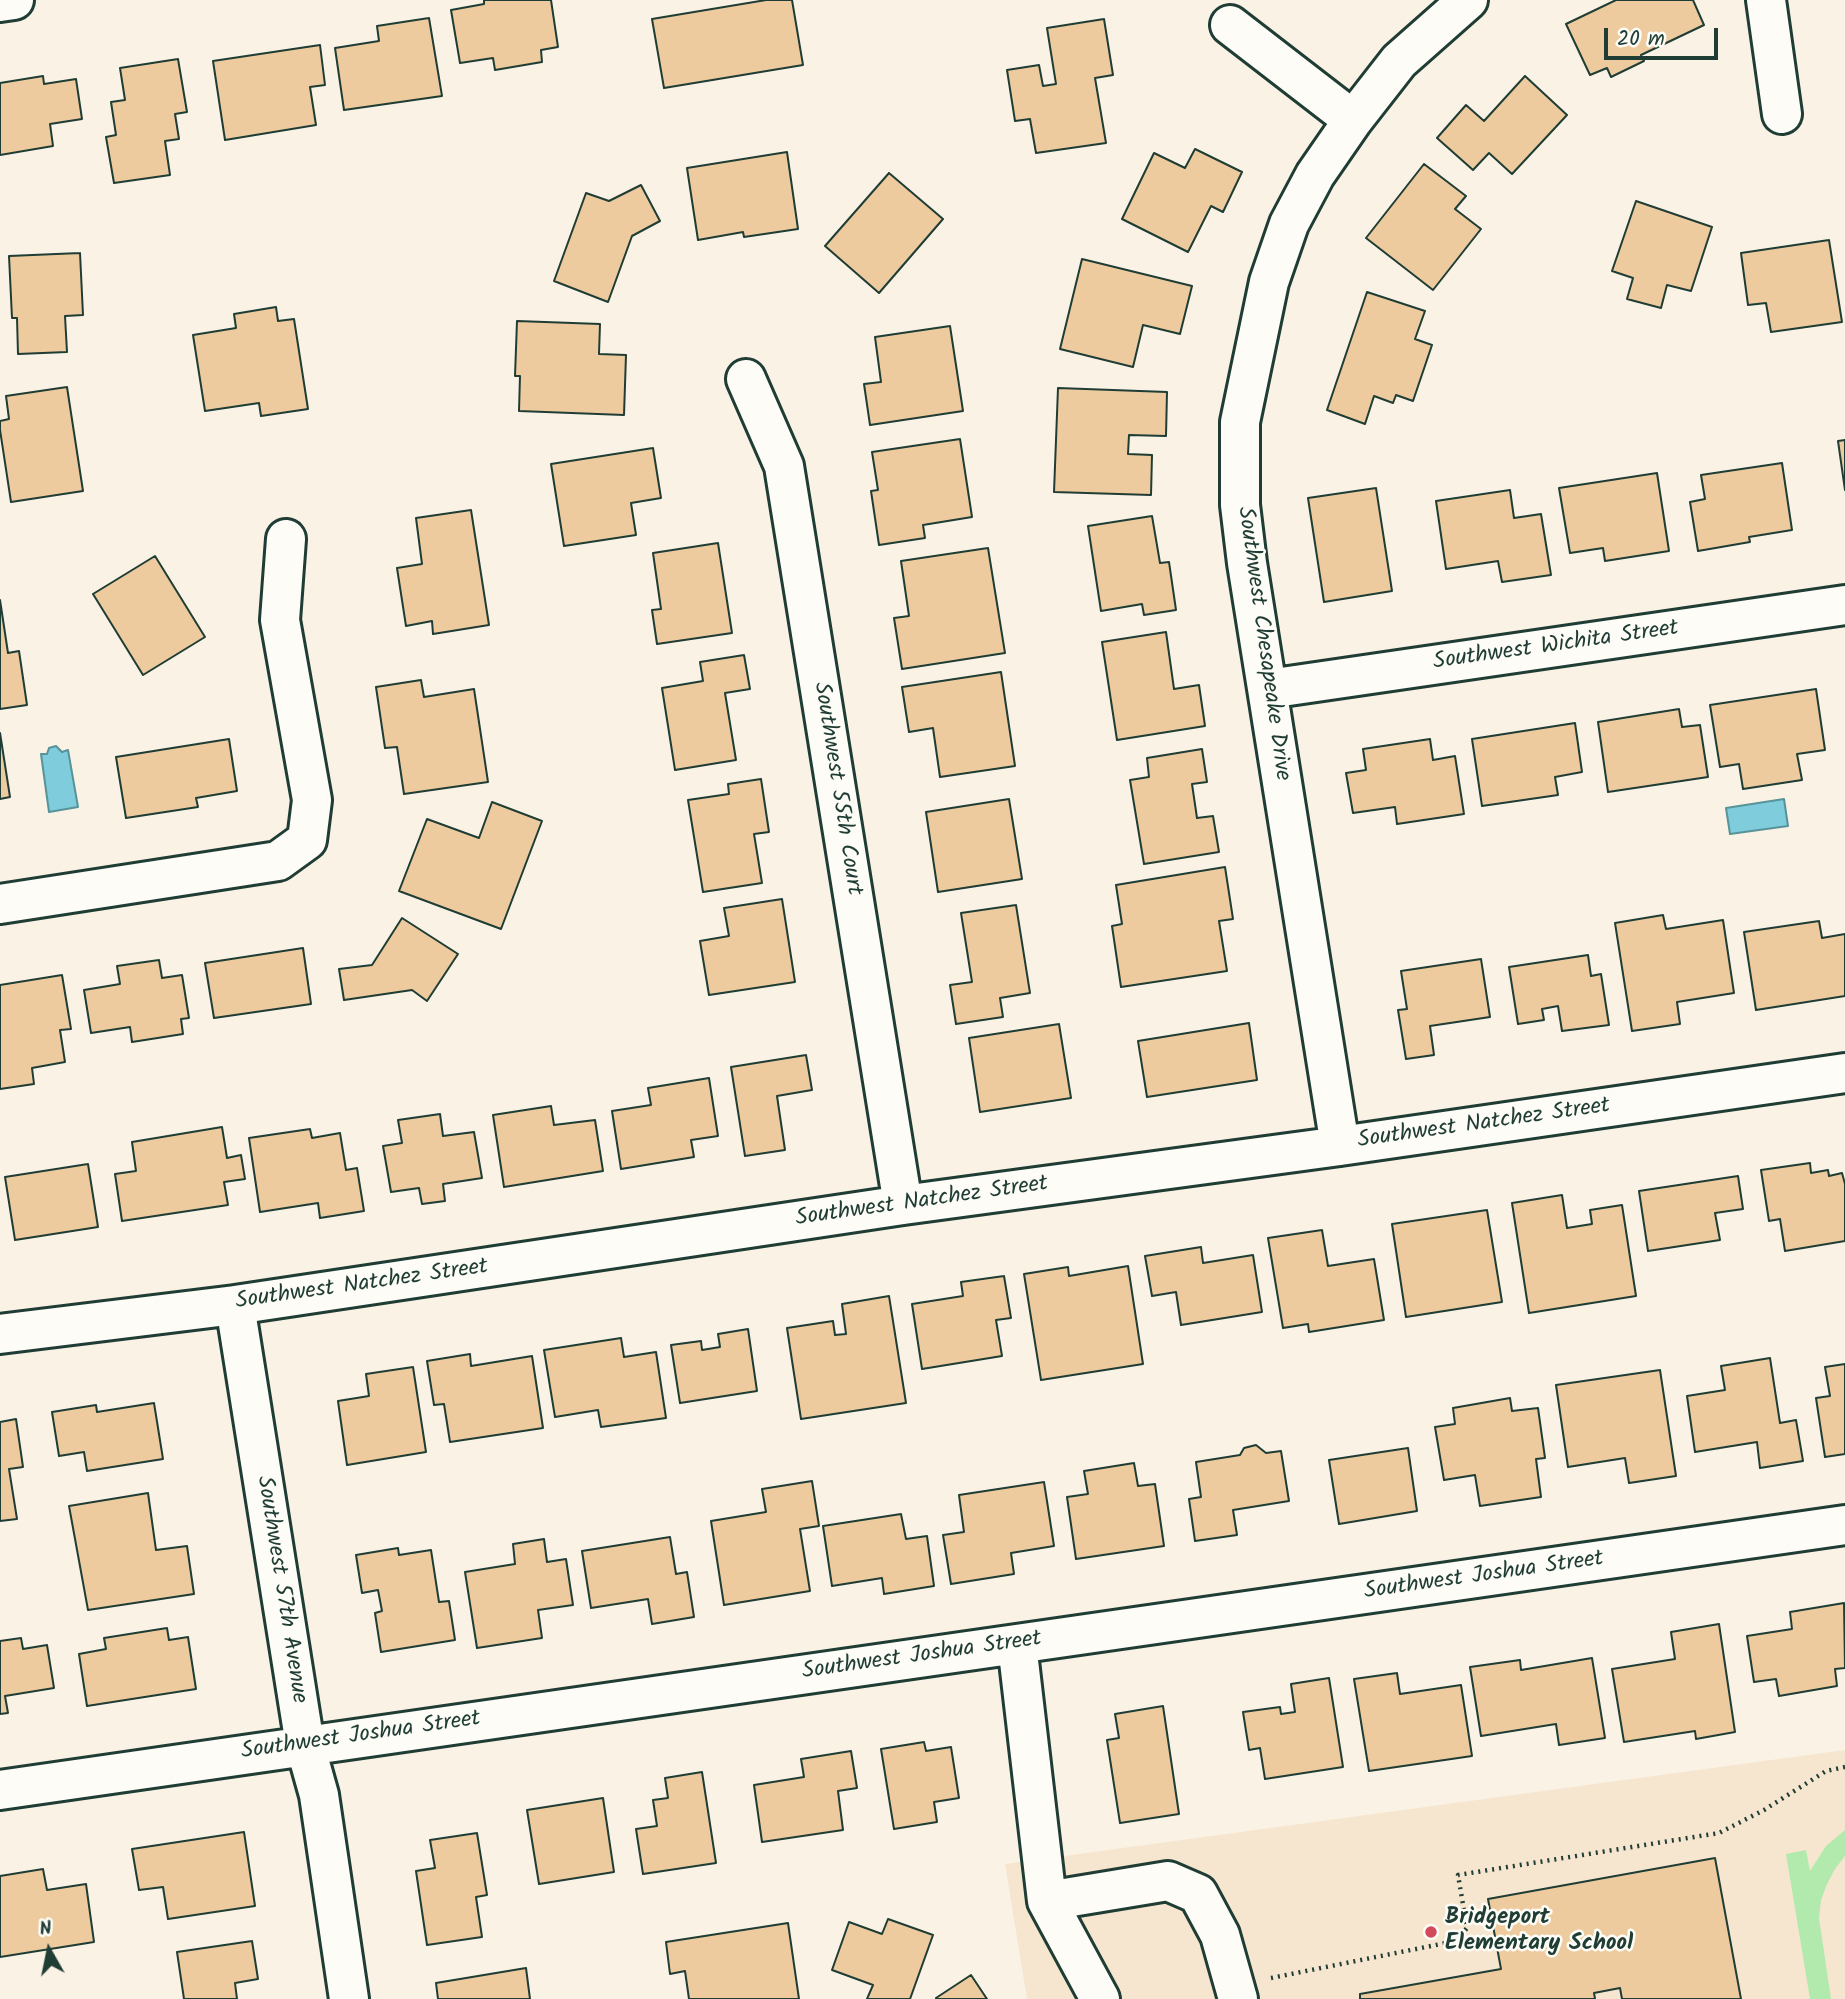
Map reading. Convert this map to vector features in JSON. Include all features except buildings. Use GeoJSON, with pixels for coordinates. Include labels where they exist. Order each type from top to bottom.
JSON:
{"type":"FeatureCollection","features":[{"type":"Feature","properties":{"kind":"street"},"geometry":{"type":"LineString","coordinates":[[0,2],[14,0]]}},
{"type":"Feature","properties":{"kind":"street","name":"Southwest Chesapeake Drive"},"geometry":{"type":"LineString","coordinates":[[1340,1146],[1247,563],[1240,505],[1240,422],[1269,282],[1289,223],[1315,175],[1399,61],[1468,0]]}},
{"type":"Feature","properties":{"kind":"street"},"geometry":{"type":"LineString","coordinates":[[1766,0],[1782,114]]}},
{"type":"Feature","properties":{"kind":"street"},"geometry":{"type":"LineString","coordinates":[[1230,25],[1353,120]]}},
{"type":"Feature","properties":{"kind":"street","name":"Southwest 55th Court"},"geometry":{"type":"LineString","coordinates":[[746,379],[784,466],[903,1205]]}},
{"type":"Feature","properties":{"kind":"street"},"geometry":{"type":"LineString","coordinates":[[0,904],[278,861],[307,840],[312,800],[280,620],[286,539]]}},
{"type":"Feature","properties":{"kind":"street","name":"Southwest Wichita Street"},"geometry":{"type":"LineString","coordinates":[[1268,689],[1845,605]]}},
{"type":"Feature","properties":{"kind":"street","name":"Southwest Natchez Street"},"geometry":{"type":"LineString","coordinates":[[0,1334],[234,1305],[903,1205],[1340,1146],[1845,1073]]}},
{"type":"Feature","properties":{"kind":"street","name":"Southwest 57th Avenue"},"geometry":{"type":"LineString","coordinates":[[234,1305],[305,1745],[319,1795],[349,1999]]}},
{"type":"Feature","properties":{"kind":"street","name":"Southwest Joshua Street"},"geometry":{"type":"LineString","coordinates":[[0,1790],[1845,1525]]}},
{"type":"Feature","properties":{"kind":"street"},"geometry":{"type":"LineString","coordinates":[[1017,1644],[1047,1900],[1100,1999]]}},
{"type":"Feature","properties":{"kind":"street"},"geometry":{"type":"LineString","coordinates":[[1047,1900],[1168,1881],[1198,1895],[1220,1935],[1237,1992]]}},
{"type":"Feature","properties":{"kind":"path"},"geometry":{"type":"LineString","coordinates":[[1237,1992],[1456,1941],[1467,1927],[1458,1875],[1720,1833],[1764,1810],[1826,1771],[1845,1767]]}},
{"type":"Feature","properties":{"kind":"shaded area","name":"Bridgeport Elementary School"},"geometry":{"type":"Polygon","coordinates":[[[1845,1750],[1845,1999],[1027,1999],[1005,1864],[1845,1750]]]}},
{"type":"Feature","properties":{"kind":"green space"},"geometry":{"type":"Polygon","coordinates":[[[1845,1830],[1845,1856],[1827,1884],[1821,1900],[1819,1918],[1831,1999],[1810,1999],[1786,1854],[1806,1850],[1810,1871],[1826,1846],[1845,1830]]]}},
{"type":"Feature","properties":{"kind":"water"},"geometry":{"type":"Polygon","coordinates":[[[56,746],[62,752],[68,750],[78,807],[49,812],[41,754],[47,754],[49,748],[56,746]]]}},
{"type":"Feature","properties":{"kind":"water"},"geometry":{"type":"Polygon","coordinates":[[[1784,799],[1788,826],[1730,834],[1726,808],[1784,799]]]}},
{"type":"Feature","properties":{"kind":"place","name":"Bridgeport Elementary School"},"geometry":{"type":"Point","coordinates":[1431,1932]}}]}
